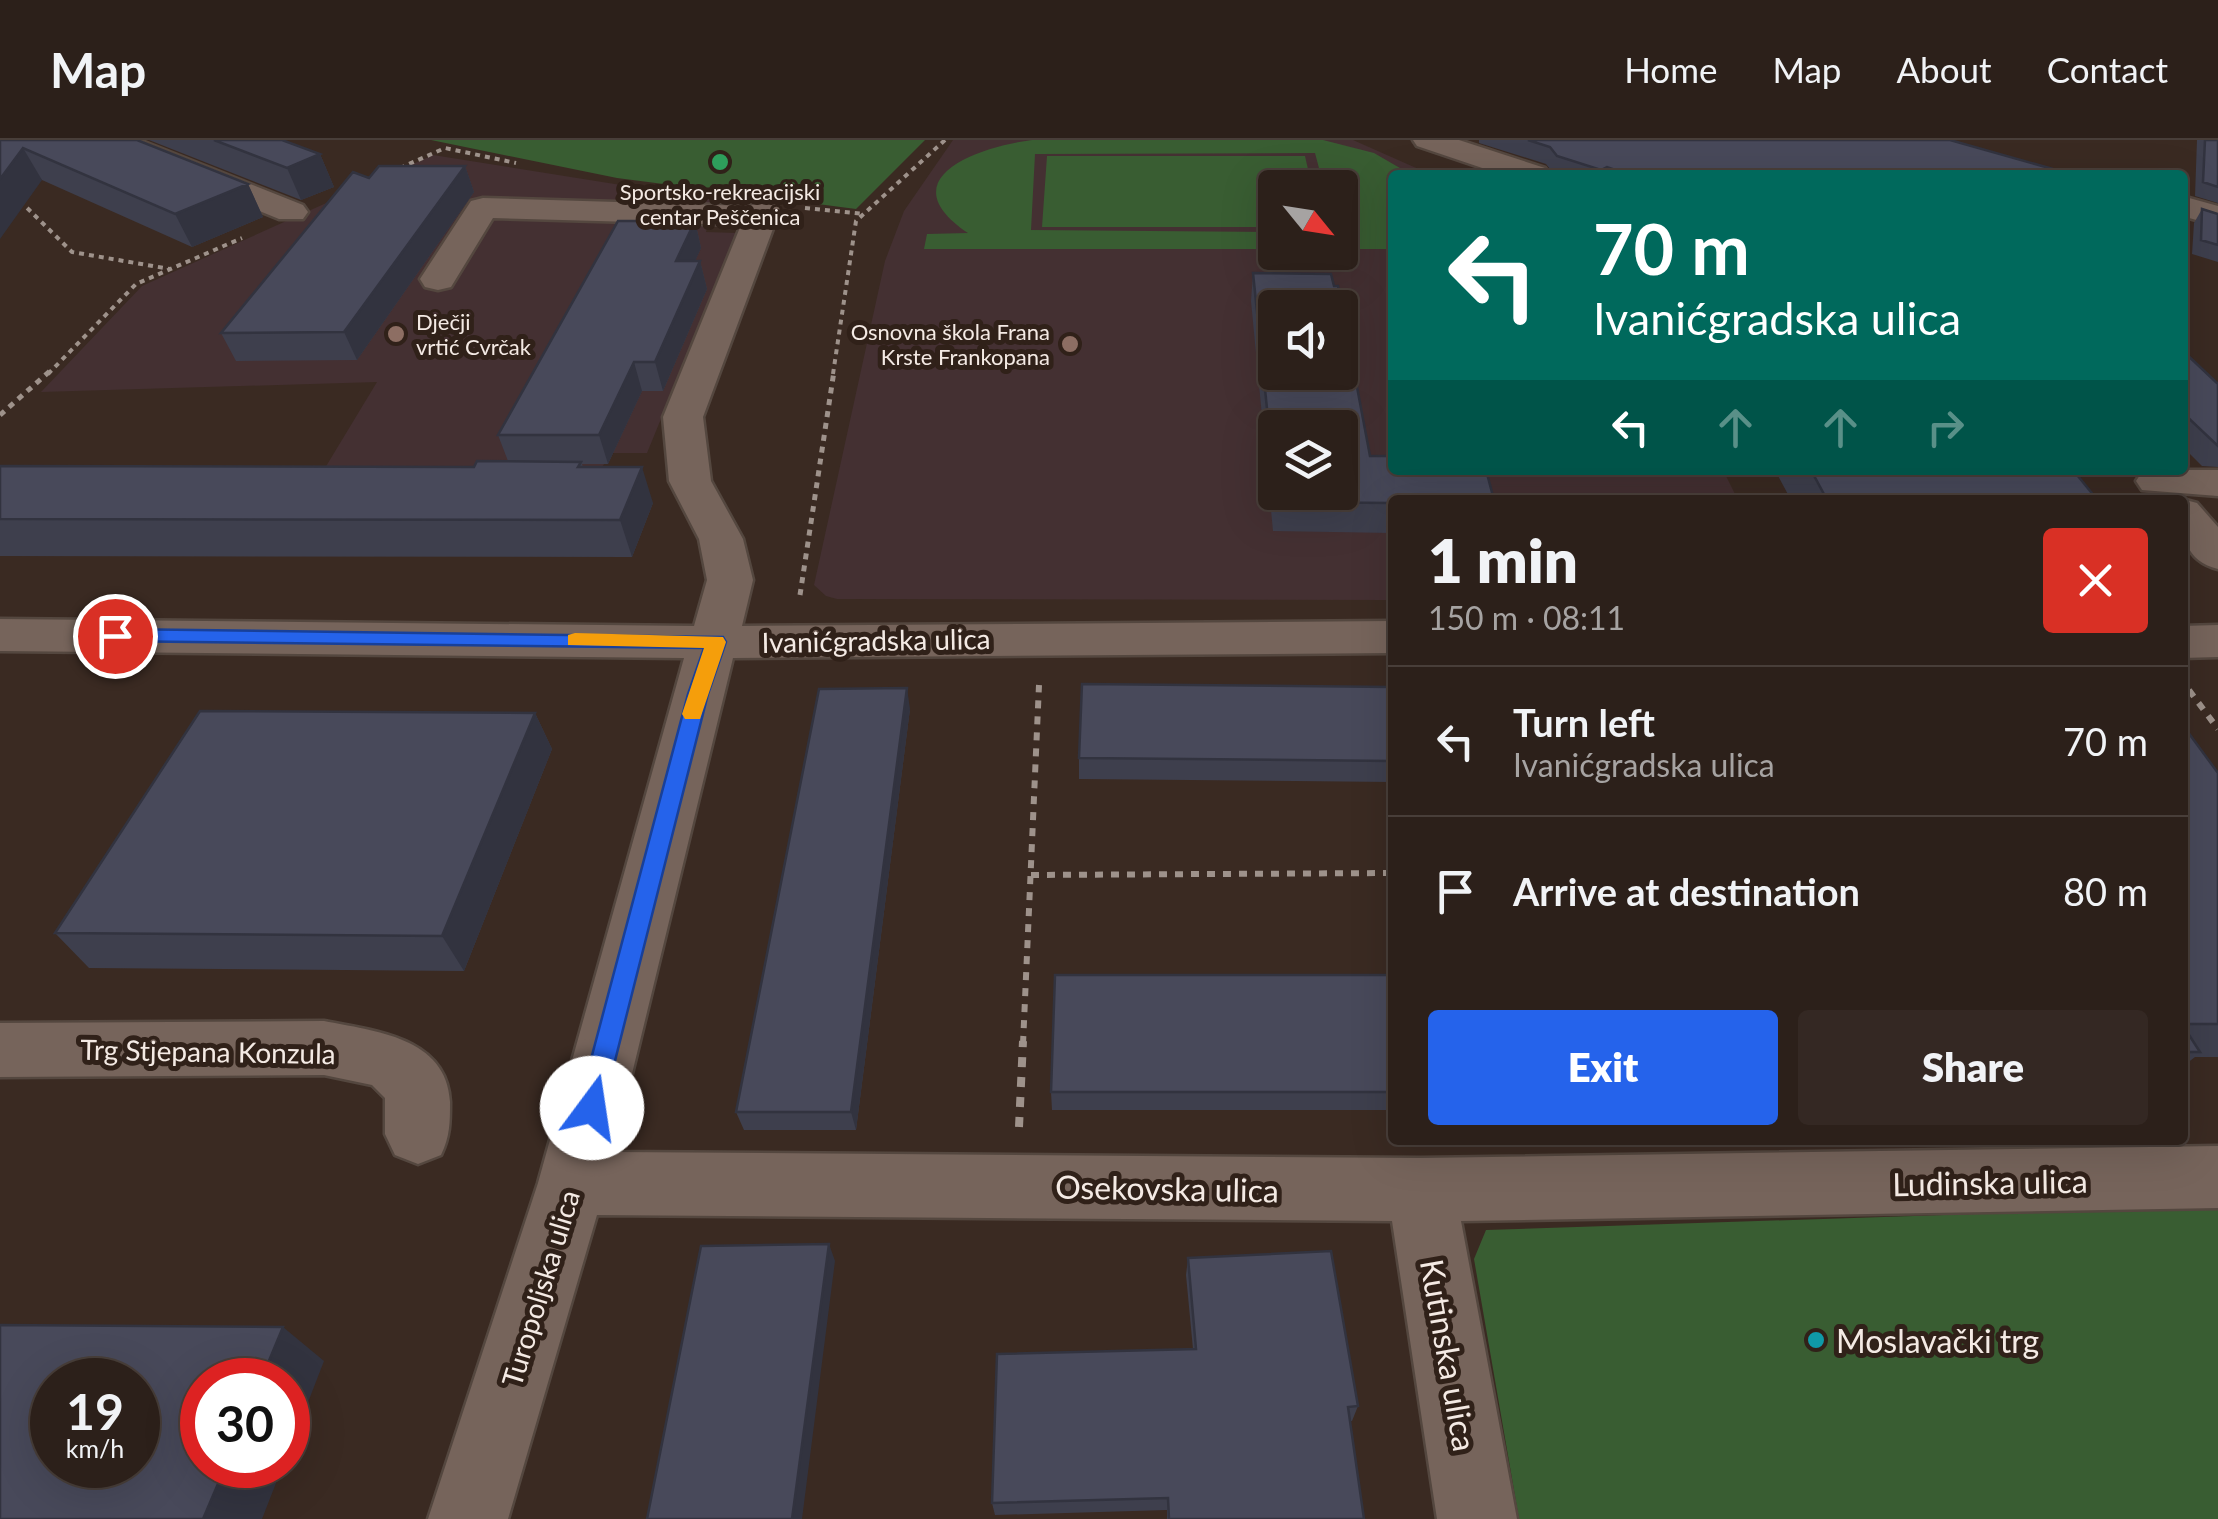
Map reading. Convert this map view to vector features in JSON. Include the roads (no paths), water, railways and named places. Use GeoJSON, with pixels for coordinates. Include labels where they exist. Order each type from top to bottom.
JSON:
{"type":"FeatureCollection","features":[{"type":"Feature","properties":{"kind":"street"},"geometry":{"type":"LineString","coordinates":[[112,140],[291,212]]}},
{"type":"Feature","properties":{"kind":"street"},"geometry":{"type":"LineString","coordinates":[[1428,140],[1519,170]]}},
{"type":"Feature","properties":{"kind":"street","name":"Turopoljska ulica"},"geometry":{"type":"LineString","coordinates":[[438,279],[483,208],[762,213],[684,417],[670,481],[721,539],[730,580],[572,1183],[468,1519]]}},
{"type":"Feature","properties":{"kind":"street"},"geometry":{"type":"LineString","coordinates":[[2188,208],[2218,216]]}},
{"type":"Feature","properties":{"kind":"street"},"geometry":{"type":"LineString","coordinates":[[2164,491],[2218,483]]}},
{"type":"Feature","properties":{"kind":"street"},"geometry":{"type":"LineString","coordinates":[[2188,519],[2218,555]]}},
{"type":"Feature","properties":{"kind":"street"},"geometry":{"type":"LineString","coordinates":[[0,678],[19,635]]}},
{"type":"Feature","properties":{"kind":"street","name":"Ivanićgradska ulica"},"geometry":{"type":"LineString","coordinates":[[19,635],[716,642],[1388,637]]}},
{"type":"Feature","properties":{"kind":"street"},"geometry":{"type":"LineString","coordinates":[[2188,642],[2218,641]]}},
{"type":"Feature","properties":{"kind":"street","name":"Trg Stjepana Konzula"},"geometry":{"type":"LineString","coordinates":[[0,1050],[324,1048],[390,1061],[417,1087],[418,1134]]}},
{"type":"Feature","properties":{"kind":"street","name":"Ludinska ulica"},"geometry":{"type":"LineString","coordinates":[[1761,1186],[2218,1177]]}},
{"type":"Feature","properties":{"kind":"street","name":"Osekovska ulica"},"geometry":{"type":"LineString","coordinates":[[572,1183],[1422,1190],[1761,1186]]}},
{"type":"Feature","properties":{"kind":"street","name":"Kutinska ulica"},"geometry":{"type":"LineString","coordinates":[[1422,1190],[1477,1519]]}},
{"type":"Feature","properties":{"kind":"place","name":"Sportsko-rekreacijski centar Peščenica"},"geometry":{"type":"Point","coordinates":[720,162]}},
{"type":"Feature","properties":{"kind":"place","name":"Dječji vrtić Cvrčak"},"geometry":{"type":"Point","coordinates":[396,334]}},
{"type":"Feature","properties":{"kind":"place","name":"Osnovna škola Frana Krste Frankopana"},"geometry":{"type":"Point","coordinates":[1070,344]}},
{"type":"Feature","properties":{"kind":"place","name":"Moslavački trg"},"geometry":{"type":"Point","coordinates":[1816,1340]}}]}
